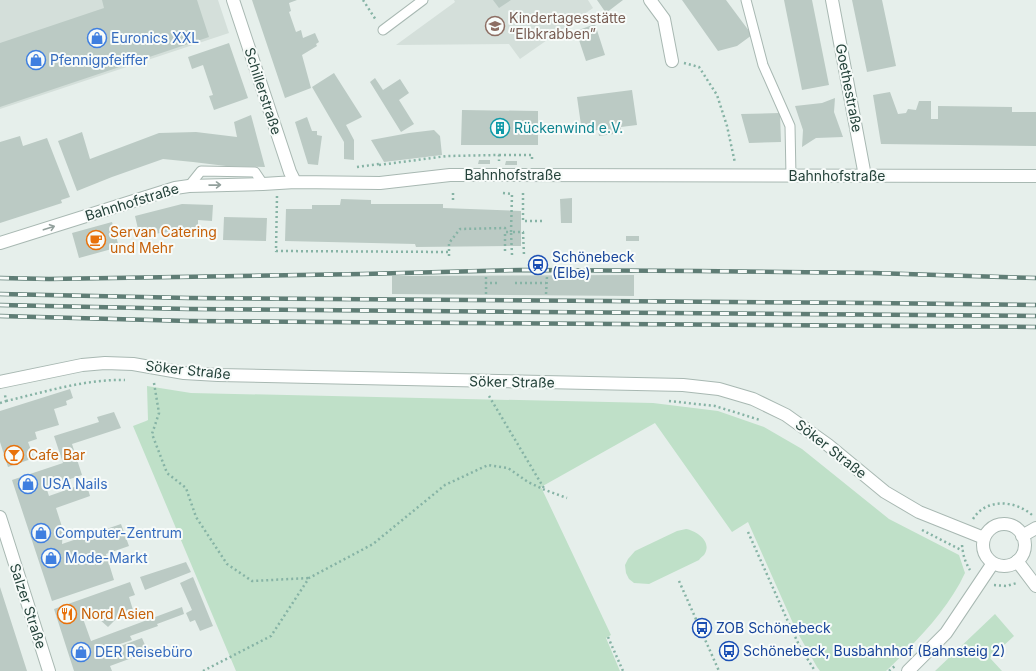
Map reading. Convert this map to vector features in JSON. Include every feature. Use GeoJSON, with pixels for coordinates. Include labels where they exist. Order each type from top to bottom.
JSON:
{"type":"FeatureCollection","features":[{"type":"Feature","properties":{"kind":"street","name":"Schillerstraße"},"geometry":{"type":"LineString","coordinates":[[232,0],[290,172],[295,182]]}},
{"type":"Feature","properties":{"kind":"street"},"geometry":{"type":"LineString","coordinates":[[650,0],[664,19],[672,61]]}},
{"type":"Feature","properties":{"kind":"street","name":"Goethestraße"},"geometry":{"type":"LineString","coordinates":[[832,0],[866,176]]}},
{"type":"Feature","properties":{"kind":"street","name":"Bahnhofstraße"},"geometry":{"type":"LineString","coordinates":[[0,243],[175,188],[189,186],[295,182],[380,183],[450,175],[1036,176]]}},
{"type":"Feature","properties":{"kind":"street","name":"Söker Straße"},"geometry":{"type":"LineString","coordinates":[[0,382],[82,365],[134,364],[184,373],[218,375],[683,385],[719,389],[752,399],[786,415],[828,445],[885,492],[919,512],[984,538]]}},
{"type":"Feature","properties":{"kind":"street","name":"Salzer Straße"},"geometry":{"type":"LineString","coordinates":[[0,517],[49,671]]}},
{"type":"Feature","properties":{"kind":"street"},"geometry":{"type":"LineString","coordinates":[[1005,524],[1015,528],[1022,536],[1024,552],[1017,561],[1006,566],[999,566],[988,560],[983,549],[983,544],[984,538],[990,529],[1005,524]]}},
{"type":"Feature","properties":{"kind":"street"},"geometry":{"type":"LineString","coordinates":[[1022,536],[1036,528]]}},
{"type":"Feature","properties":{"kind":"street"},"geometry":{"type":"LineString","coordinates":[[1017,561],[1036,586]]}},
{"type":"Feature","properties":{"kind":"street"},"geometry":{"type":"LineString","coordinates":[[908,671],[946,633],[993,563]]}},
{"type":"Feature","properties":{"kind":"lane"},"geometry":{"type":"LineString","coordinates":[[383,30],[423,0]]}},
{"type":"Feature","properties":{"kind":"lane"},"geometry":{"type":"LineString","coordinates":[[746,0],[763,65],[790,126],[791,176]]}},
{"type":"Feature","properties":{"kind":"path"},"geometry":{"type":"LineString","coordinates":[[672,61],[699,67],[717,95],[727,126],[737,176]]}},
{"type":"Feature","properties":{"kind":"path"},"geometry":{"type":"LineString","coordinates":[[277,183],[276,252],[449,252]]}},
{"type":"Feature","properties":{"kind":"path"},"geometry":{"type":"LineString","coordinates":[[453,193],[453,200]]}},
{"type":"Feature","properties":{"kind":"path"},"geometry":{"type":"LineString","coordinates":[[503,193],[512,194],[512,255]]}},
{"type":"Feature","properties":{"kind":"path"},"geometry":{"type":"LineString","coordinates":[[523,193],[523,222],[545,220]]}},
{"type":"Feature","properties":{"kind":"path"},"geometry":{"type":"LineString","coordinates":[[449,256],[449,243],[460,229],[505,228],[505,252]]}},
{"type":"Feature","properties":{"kind":"path"},"geometry":{"type":"LineString","coordinates":[[505,232],[523,232],[524,255]]}},
{"type":"Feature","properties":{"kind":"path"},"geometry":{"type":"LineString","coordinates":[[486,276],[486,294]]}},
{"type":"Feature","properties":{"kind":"path"},"geometry":{"type":"LineString","coordinates":[[546,294],[547,276]]}},
{"type":"Feature","properties":{"kind":"path"},"geometry":{"type":"LineString","coordinates":[[486,283],[497,283]]}},
{"type":"Feature","properties":{"kind":"path"},"geometry":{"type":"LineString","coordinates":[[515,283],[546,283]]}},
{"type":"Feature","properties":{"kind":"path"},"geometry":{"type":"LineString","coordinates":[[6,401],[67,386],[127,380]]}},
{"type":"Feature","properties":{"kind":"path"},"geometry":{"type":"LineString","coordinates":[[160,384],[154,383],[159,413],[152,434],[167,473],[186,488],[196,517],[227,564],[252,581],[309,578],[373,544],[445,485],[488,465],[508,468],[528,482],[567,498]]}},
{"type":"Feature","properties":{"kind":"path"},"geometry":{"type":"LineString","coordinates":[[497,396],[489,396],[545,490]]}},
{"type":"Feature","properties":{"kind":"path"},"geometry":{"type":"LineString","coordinates":[[663,400],[715,406],[763,421]]}},
{"type":"Feature","properties":{"kind":"path"},"geometry":{"type":"LineString","coordinates":[[918,528],[963,551]]}},
{"type":"Feature","properties":{"kind":"path"},"geometry":{"type":"LineString","coordinates":[[748,532],[800,647],[815,671]]}},
{"type":"Feature","properties":{"kind":"path"},"geometry":{"type":"LineString","coordinates":[[203,671],[271,636],[309,578]]}},
{"type":"Feature","properties":{"kind":"path"},"geometry":{"type":"LineString","coordinates":[[679,581],[719,671]]}},
{"type":"Feature","properties":{"kind":"path"},"geometry":{"type":"LineString","coordinates":[[608,637],[624,671]]}},
{"type":"Feature","properties":{"kind":"shaded area"},"geometry":{"type":"Polygon","coordinates":[[[0,0],[218,0],[229,33],[0,109],[0,0]]]}},
{"type":"Feature","properties":{"kind":"shaded area","name":"Kindertagesstätte “Elbkrabben”"},"geometry":{"type":"Polygon","coordinates":[[[454,0],[588,0],[593,8],[520,59],[509,44],[396,45],[455,2],[454,0]]]}},
{"type":"Feature","properties":{"kind":"green space"},"geometry":{"type":"Polygon","coordinates":[[[147,386],[191,393],[653,403],[718,411],[764,427],[802,449],[889,519],[959,555],[965,573],[954,594],[932,623],[886,671],[820,671],[796,630],[748,522],[732,532],[655,423],[541,487],[611,635],[606,638],[620,671],[236,671],[133,426],[148,420],[147,386]]]}},
{"type":"Feature","properties":{"kind":"green space"},"geometry":{"type":"Polygon","coordinates":[[[686,529],[699,535],[707,546],[704,555],[699,560],[649,584],[634,583],[629,579],[626,573],[625,565],[635,551],[677,531],[686,529]]]}},
{"type":"Feature","properties":{"kind":"green space"},"geometry":{"type":"Polygon","coordinates":[[[995,614],[1014,636],[990,658],[1002,671],[935,671],[995,614]]]}},
{"type":"Feature","properties":{"kind":"building"},"geometry":{"type":"Polygon","coordinates":[[[102,0],[197,0],[209,37],[0,107],[0,43],[104,8],[102,0]]]}},
{"type":"Feature","properties":{"kind":"building"},"geometry":{"type":"Polygon","coordinates":[[[252,0],[297,0],[289,3],[291,11],[289,12],[296,32],[301,30],[303,38],[315,33],[319,42],[316,44],[317,46],[302,55],[311,88],[285,98],[252,0]]]}},
{"type":"Feature","properties":{"kind":"building"},"geometry":{"type":"Polygon","coordinates":[[[493,0],[511,0],[499,8],[493,0]]]}},
{"type":"Feature","properties":{"kind":"building"},"geometry":{"type":"Polygon","coordinates":[[[597,0],[623,0],[606,13],[597,0]]]}},
{"type":"Feature","properties":{"kind":"building"},"geometry":{"type":"Polygon","coordinates":[[[682,0],[726,0],[752,35],[737,46],[718,51],[682,0]]]}},
{"type":"Feature","properties":{"kind":"building"},"geometry":{"type":"Polygon","coordinates":[[[784,0],[812,0],[829,85],[802,90],[784,0]]]}},
{"type":"Feature","properties":{"kind":"building"},"geometry":{"type":"Polygon","coordinates":[[[852,0],[882,0],[896,66],[867,72],[852,0]]]}},
{"type":"Feature","properties":{"kind":"building"},"geometry":{"type":"Polygon","coordinates":[[[595,24],[605,55],[586,61],[576,31],[595,24]]]}},
{"type":"Feature","properties":{"kind":"building"},"geometry":{"type":"Polygon","coordinates":[[[229,43],[248,98],[214,110],[209,96],[213,95],[203,65],[192,69],[188,57],[229,43]]]}},
{"type":"Feature","properties":{"kind":"building"},"geometry":{"type":"Polygon","coordinates":[[[334,73],[362,117],[346,125],[354,140],[354,160],[344,159],[344,142],[312,87],[334,73]]]}},
{"type":"Feature","properties":{"kind":"building"},"geometry":{"type":"Polygon","coordinates":[[[375,78],[383,90],[400,79],[409,93],[399,100],[414,124],[401,132],[370,82],[375,78]]]}},
{"type":"Feature","properties":{"kind":"building"},"geometry":{"type":"Polygon","coordinates":[[[632,90],[637,125],[621,127],[621,133],[599,136],[598,130],[582,132],[577,97],[632,90]]]}},
{"type":"Feature","properties":{"kind":"building"},"geometry":{"type":"Polygon","coordinates":[[[890,92],[898,114],[906,113],[908,109],[916,110],[919,101],[931,101],[931,119],[938,119],[938,106],[1012,107],[1012,112],[1036,112],[1036,146],[881,144],[873,95],[890,92]]]}},
{"type":"Feature","properties":{"kind":"building"},"geometry":{"type":"Polygon","coordinates":[[[835,98],[834,112],[843,137],[816,138],[802,147],[803,130],[795,106],[822,103],[835,98]]]}},
{"type":"Feature","properties":{"kind":"building","name":"Rückenwind e.V."},"geometry":{"type":"Polygon","coordinates":[[[462,110],[538,111],[538,145],[461,145],[462,110]]]}},
{"type":"Feature","properties":{"kind":"building"},"geometry":{"type":"Polygon","coordinates":[[[780,113],[781,142],[749,143],[741,114],[780,113]]]}},
{"type":"Feature","properties":{"kind":"building"},"geometry":{"type":"Polygon","coordinates":[[[251,115],[265,167],[226,166],[163,159],[77,191],[58,141],[82,132],[90,159],[159,133],[196,132],[237,137],[234,122],[251,115]]]}},
{"type":"Feature","properties":{"kind":"building"},"geometry":{"type":"Polygon","coordinates":[[[307,117],[312,131],[317,131],[317,135],[322,136],[318,165],[308,164],[295,122],[307,117]]]}},
{"type":"Feature","properties":{"kind":"building"},"geometry":{"type":"Polygon","coordinates":[[[434,130],[440,136],[442,155],[384,162],[371,140],[409,133],[434,130]]]}},
{"type":"Feature","properties":{"kind":"building"},"geometry":{"type":"Polygon","coordinates":[[[20,136],[23,146],[47,138],[70,197],[61,200],[62,203],[0,223],[0,142],[20,136]]]}},
{"type":"Feature","properties":{"kind":"building"},"geometry":{"type":"Polygon","coordinates":[[[479,160],[490,160],[490,164],[478,164],[479,160]]]}},
{"type":"Feature","properties":{"kind":"building"},"geometry":{"type":"Polygon","coordinates":[[[506,161],[517,161],[517,165],[505,165],[506,161]]]}},
{"type":"Feature","properties":{"kind":"building"},"geometry":{"type":"Polygon","coordinates":[[[572,198],[572,223],[561,223],[560,199],[572,198]]]}},
{"type":"Feature","properties":{"kind":"building"},"geometry":{"type":"Polygon","coordinates":[[[341,199],[371,200],[371,204],[443,204],[443,208],[521,211],[521,246],[416,247],[415,244],[285,241],[286,209],[312,209],[312,205],[340,205],[341,199]]]}},
{"type":"Feature","properties":{"kind":"building"},"geometry":{"type":"Polygon","coordinates":[[[182,204],[213,205],[212,221],[198,220],[198,228],[146,235],[144,228],[138,229],[135,216],[182,204]]]}},
{"type":"Feature","properties":{"kind":"building"},"geometry":{"type":"Polygon","coordinates":[[[224,217],[267,218],[266,241],[223,240],[224,217]]]}},
{"type":"Feature","properties":{"kind":"building"},"geometry":{"type":"Polygon","coordinates":[[[112,222],[119,247],[79,258],[72,233],[112,222]]]}},
{"type":"Feature","properties":{"kind":"building"},"geometry":{"type":"Polygon","coordinates":[[[626,236],[639,236],[639,241],[626,241],[626,236]]]}},
{"type":"Feature","properties":{"kind":"building"},"geometry":{"type":"Polygon","coordinates":[[[634,275],[634,296],[392,294],[392,276],[634,275]]]}},
{"type":"Feature","properties":{"kind":"building"},"geometry":{"type":"Polygon","coordinates":[[[70,389],[73,398],[66,401],[67,405],[54,409],[59,425],[35,432],[37,439],[28,442],[34,458],[8,467],[0,442],[0,411],[70,389]]]}},
{"type":"Feature","properties":{"kind":"building"},"geometry":{"type":"Polygon","coordinates":[[[114,412],[121,428],[72,444],[82,475],[46,487],[49,496],[86,483],[90,496],[56,508],[63,530],[62,544],[121,524],[129,546],[106,554],[114,580],[52,601],[12,480],[63,463],[54,436],[99,422],[97,417],[114,412]]]}},
{"type":"Feature","properties":{"kind":"building"},"geometry":{"type":"Polygon","coordinates":[[[186,562],[191,572],[145,590],[140,577],[186,562]]]}},
{"type":"Feature","properties":{"kind":"building"},"geometry":{"type":"Polygon","coordinates":[[[193,577],[213,626],[200,631],[195,620],[190,622],[186,613],[192,610],[180,583],[193,577]]]}},
{"type":"Feature","properties":{"kind":"building"},"geometry":{"type":"Polygon","coordinates":[[[130,582],[135,595],[129,597],[133,610],[121,614],[108,627],[90,611],[81,613],[91,641],[182,607],[184,614],[157,624],[158,626],[130,636],[132,640],[111,647],[110,644],[94,650],[96,655],[142,638],[148,652],[110,666],[112,671],[74,671],[54,609],[130,582]]]}},
{"type":"Feature","properties":{"kind":"building"},"geometry":{"type":"Polygon","coordinates":[[[0,587],[27,671],[0,671],[0,587]]]}},
{"type":"Feature","properties":{"kind":"railway"},"geometry":{"type":"LineString","coordinates":[[0,278],[49,279],[521,270],[873,273],[1036,278]]}},
{"type":"Feature","properties":{"kind":"railway"},"geometry":{"type":"LineString","coordinates":[[0,294],[189,298],[1036,305]]}},
{"type":"Feature","properties":{"kind":"railway"},"geometry":{"type":"LineString","coordinates":[[0,305],[189,309],[1036,316]]}},
{"type":"Feature","properties":{"kind":"railway"},"geometry":{"type":"LineString","coordinates":[[0,316],[189,321],[1036,327]]}},
{"type":"Feature","properties":{"kind":"place","name":"Kindertagesstätte “Elbkrabben”"},"geometry":{"type":"Point","coordinates":[495,26]}},
{"type":"Feature","properties":{"kind":"place","name":"Euronics XXL"},"geometry":{"type":"Point","coordinates":[97,38]}},
{"type":"Feature","properties":{"kind":"place","name":"Pfennigpfeiffer"},"geometry":{"type":"Point","coordinates":[36,60]}},
{"type":"Feature","properties":{"kind":"place","name":"Rückenwind e.V."},"geometry":{"type":"Point","coordinates":[500,128]}},
{"type":"Feature","properties":{"kind":"place","name":"Servan Catering und Mehr"},"geometry":{"type":"Point","coordinates":[96,240]}},
{"type":"Feature","properties":{"kind":"place","name":"Schönebeck (Elbe)"},"geometry":{"type":"Point","coordinates":[538,265]}},
{"type":"Feature","properties":{"kind":"place","name":"Cafe Bar"},"geometry":{"type":"Point","coordinates":[14,455]}},
{"type":"Feature","properties":{"kind":"place","name":"USA Nails"},"geometry":{"type":"Point","coordinates":[28,484]}},
{"type":"Feature","properties":{"kind":"place","name":"Computer-Zentrum"},"geometry":{"type":"Point","coordinates":[41,533]}},
{"type":"Feature","properties":{"kind":"place","name":"Mode-Markt"},"geometry":{"type":"Point","coordinates":[51,558]}},
{"type":"Feature","properties":{"kind":"place","name":"Nord Asien"},"geometry":{"type":"Point","coordinates":[67,614]}},
{"type":"Feature","properties":{"kind":"place","name":"ZOB Schönebeck"},"geometry":{"type":"Point","coordinates":[702,628]}},
{"type":"Feature","properties":{"kind":"place","name":"Schönebeck, Busbahnhof (Bahnsteig 2)"},"geometry":{"type":"Point","coordinates":[729,651]}},
{"type":"Feature","properties":{"kind":"place","name":"DER Reisebüro"},"geometry":{"type":"Point","coordinates":[81,652]}}]}
